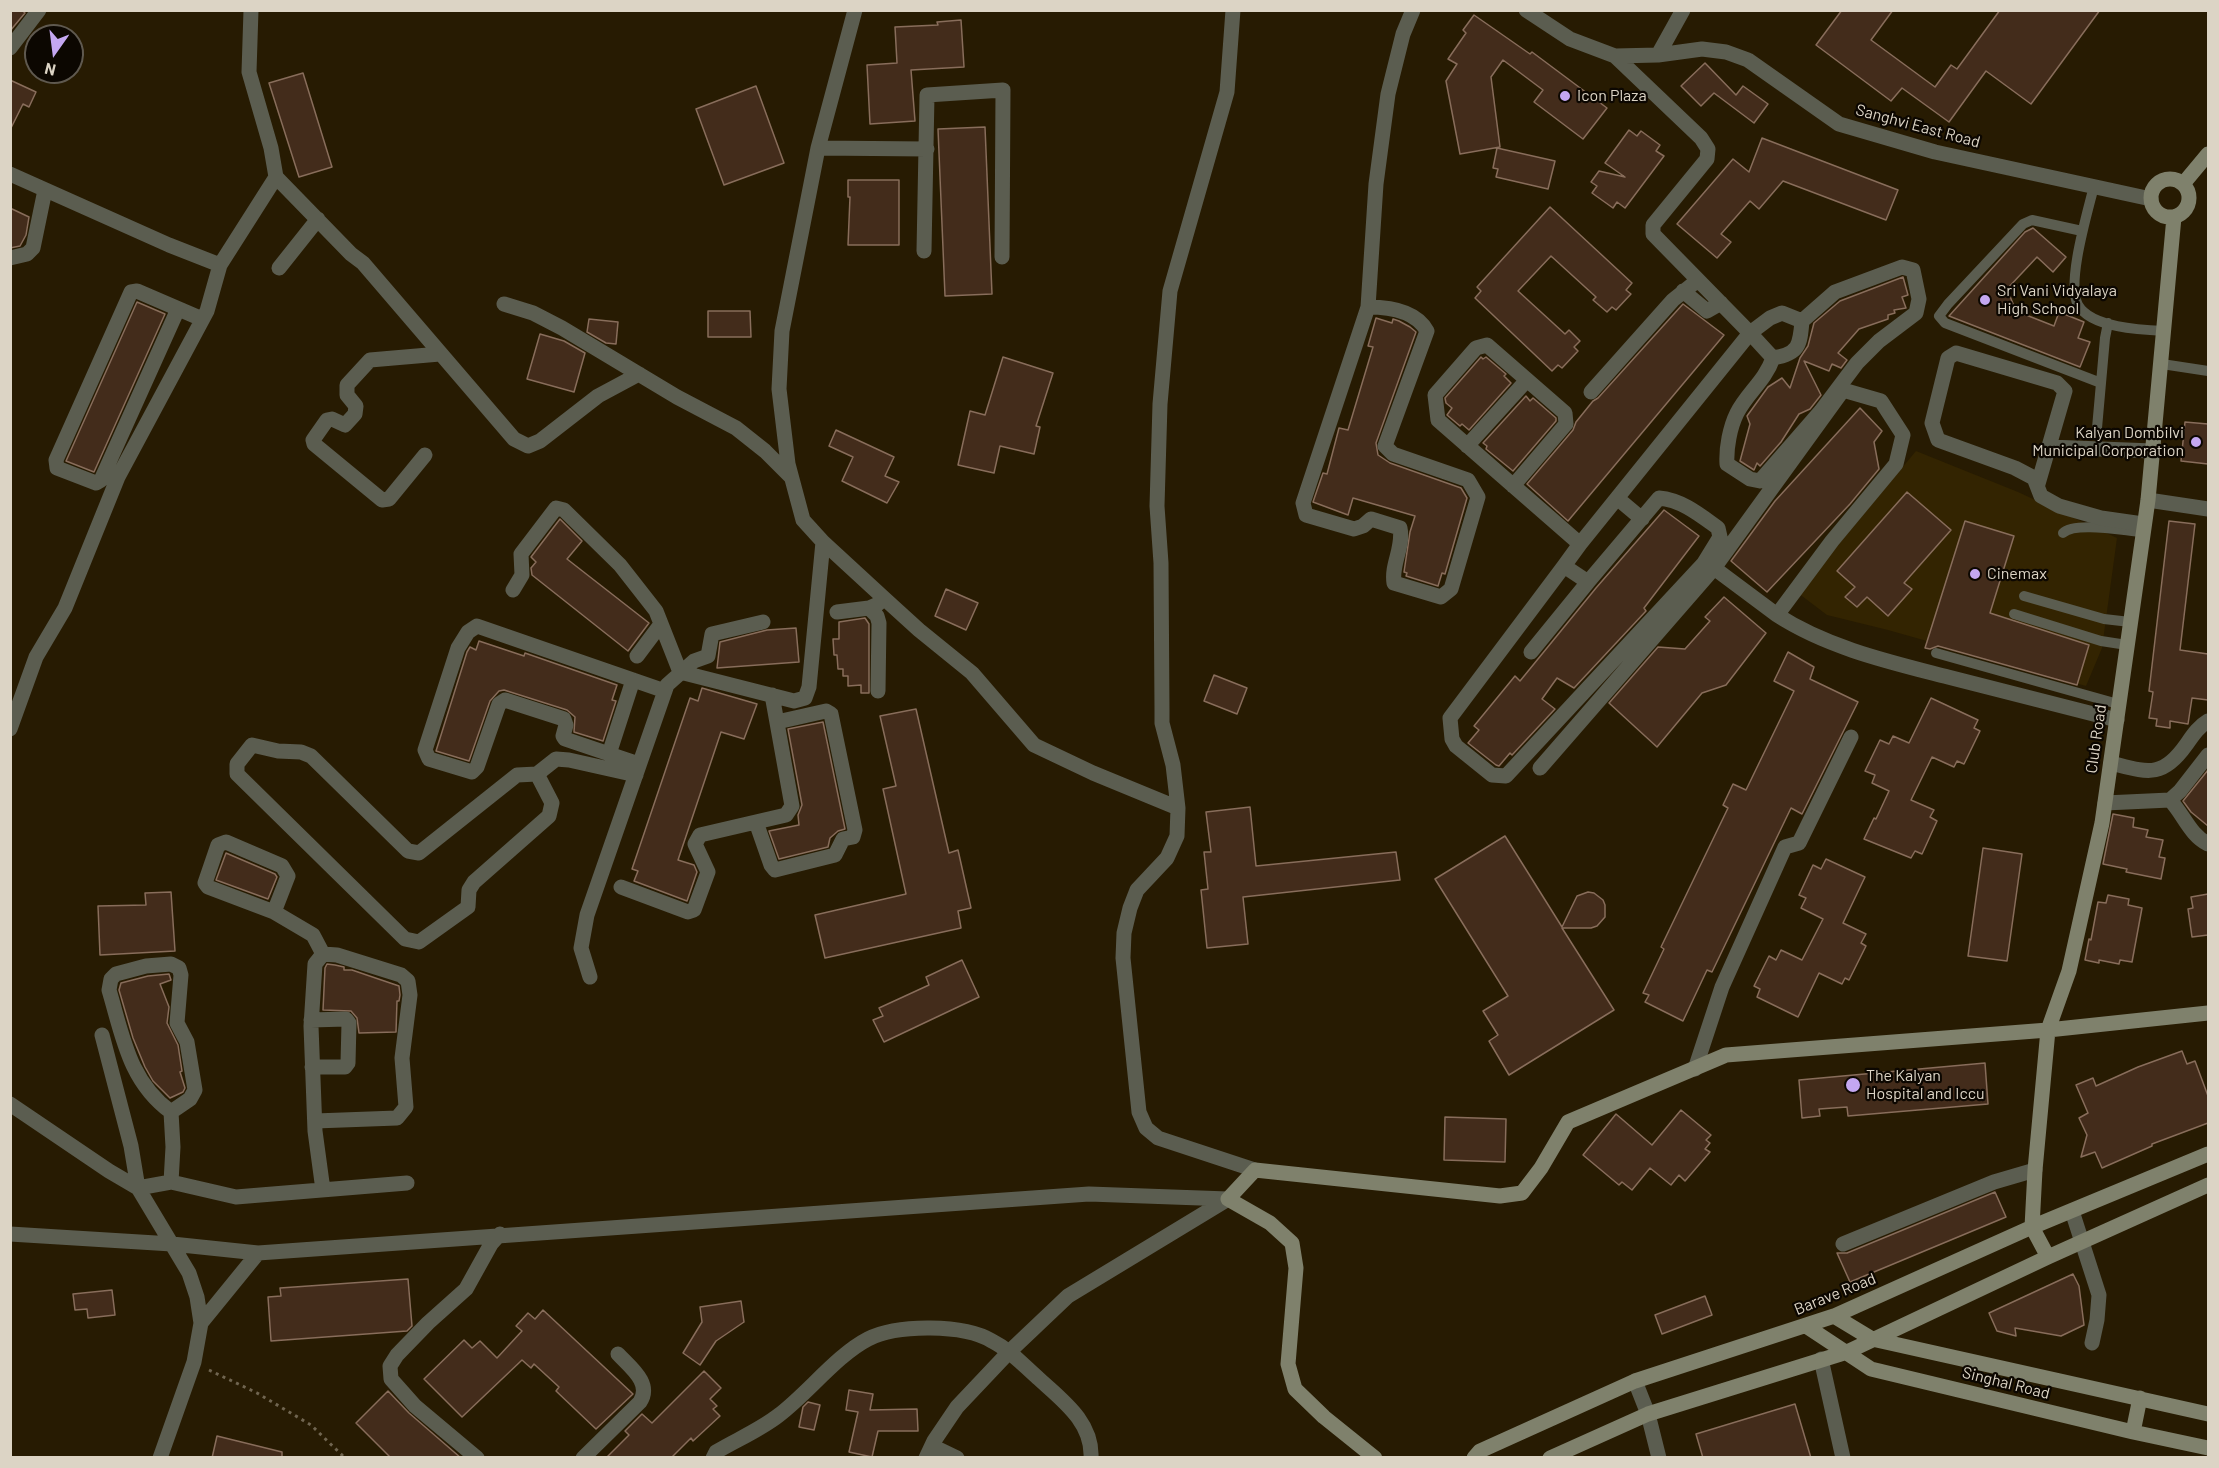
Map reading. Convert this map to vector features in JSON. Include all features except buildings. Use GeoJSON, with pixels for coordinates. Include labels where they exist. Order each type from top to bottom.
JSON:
{"type":"FeatureCollection","features":[{"type":"Feature","properties":{"kind":"street"},"geometry":{"type":"LineString","coordinates":[[10,48],[39,10]]}},
{"type":"Feature","properties":{"kind":"street"},"geometry":{"type":"LineString","coordinates":[[251,10],[249,72],[271,147],[276,177],[351,254],[363,263],[514,438],[528,446],[540,441],[598,396],[639,374]]}},
{"type":"Feature","properties":{"kind":"street"},"geometry":{"type":"LineString","coordinates":[[855,10],[818,148],[782,331],[779,389],[788,464],[803,520],[885,600],[972,673],[1034,745],[1178,808]]}},
{"type":"Feature","properties":{"kind":"street"},"geometry":{"type":"LineString","coordinates":[[1233,10],[1227,92],[1170,291],[1160,404],[1157,506],[1161,563],[1162,723],[1173,765],[1178,808],[1178,836],[1167,858],[1137,890],[1124,933],[1123,958],[1139,1112],[1146,1128],[1158,1138],[1255,1170],[1500,1196],[1522,1193],[1541,1168],[1569,1122],[1726,1055],[2048,1030],[2208,1013]]}},
{"type":"Feature","properties":{"kind":"street"},"geometry":{"type":"LineString","coordinates":[[1368,307],[1390,307],[1421,321],[1427,331],[1385,446],[1393,454],[1468,480],[1478,497],[1452,589],[1441,597],[1394,583],[1393,574],[1402,538],[1400,528],[1371,519],[1363,526],[1354,529],[1306,515],[1303,503],[1368,307],[1376,184],[1388,94],[1403,34],[1413,10]]}},
{"type":"Feature","properties":{"kind":"street"},"geometry":{"type":"LineString","coordinates":[[1526,10],[1570,39],[1615,56],[1701,138],[1708,149],[1707,159],[1653,225],[1653,234],[1773,358]]}},
{"type":"Feature","properties":{"kind":"street"},"geometry":{"type":"LineString","coordinates":[[1658,55],[1683,10]]}},
{"type":"Feature","properties":{"kind":"street","name":"Sanghvi East Road"},"geometry":{"type":"LineString","coordinates":[[1615,56],[1658,55],[1702,49],[1726,52],[1748,60],[1839,124],[1935,152],[2151,199]]}},
{"type":"Feature","properties":{"kind":"street"},"geometry":{"type":"LineString","coordinates":[[924,251],[927,95],[1003,90],[1002,257]]}},
{"type":"Feature","properties":{"kind":"street"},"geometry":{"type":"LineString","coordinates":[[818,148],[927,148]]}},
{"type":"Feature","properties":{"kind":"street"},"geometry":{"type":"LineString","coordinates":[[2183,184],[2208,156]]}},
{"type":"Feature","properties":{"kind":"street"},"geometry":{"type":"LineString","coordinates":[[10,174],[169,245],[220,265]]}},
{"type":"Feature","properties":{"kind":"street"},"geometry":{"type":"LineString","coordinates":[[10,729],[36,657],[65,608],[118,477],[207,311],[220,265],[276,177]]}},
{"type":"Feature","properties":{"kind":"street"},"geometry":{"type":"LineString","coordinates":[[2173,179],[2187,188],[2190,200],[2185,211],[2174,217],[2168,217],[2156,211],[2151,199],[2152,192],[2159,182],[2173,179]]}},
{"type":"Feature","properties":{"kind":"street"},"geometry":{"type":"LineString","coordinates":[[10,258],[27,254],[33,248],[45,190]]}},
{"type":"Feature","properties":{"kind":"street","name":"Club Road"},"geometry":{"type":"LineString","coordinates":[[2032,1227],[2048,1030],[2069,971],[2105,803],[2148,500],[2174,217]]}},
{"type":"Feature","properties":{"kind":"street"},"geometry":{"type":"LineString","coordinates":[[279,268],[318,219]]}},
{"type":"Feature","properties":{"kind":"street"},"geometry":{"type":"LineString","coordinates":[[1902,267],[1914,270],[1919,298],[1916,313],[1879,341],[1857,363],[1821,411],[1760,481],[1750,479],[1727,464],[1726,451],[1737,413],[1768,372],[1773,358],[1786,356],[1796,349],[1800,342],[1802,321],[1835,292],[1902,267]]}},
{"type":"Feature","properties":{"kind":"street"},"geometry":{"type":"LineString","coordinates":[[1592,392],[1672,300],[1698,280]]}},
{"type":"Feature","properties":{"kind":"street"},"geometry":{"type":"LineString","coordinates":[[178,309],[101,480],[96,483],[57,468],[56,460],[131,292],[137,291],[202,319]]}},
{"type":"Feature","properties":{"kind":"street"},"geometry":{"type":"LineString","coordinates":[[1683,291],[1707,312],[1721,303]]}},
{"type":"Feature","properties":{"kind":"street"},"geometry":{"type":"LineString","coordinates":[[504,303],[533,313],[677,398],[736,428],[765,451],[791,477]]}},
{"type":"Feature","properties":{"kind":"street"},"geometry":{"type":"LineString","coordinates":[[1531,652],[1659,498],[1677,501],[1718,528],[1720,537],[1704,562],[1506,776],[1492,775],[1456,746],[1452,739],[1450,718],[1580,544],[1750,333],[1770,318],[1782,314],[1802,321]]}},
{"type":"Feature","properties":{"kind":"street"},"geometry":{"type":"LineString","coordinates":[[1513,486],[1566,424],[1565,412],[1487,345],[1476,348],[1435,395],[1438,420],[1467,446],[1513,486],[1580,544]]}},
{"type":"Feature","properties":{"kind":"street"},"geometry":{"type":"LineString","coordinates":[[2038,484],[2065,391],[2057,383],[1956,353],[1948,358],[1932,423],[1938,440],[2015,468],[2034,478],[2041,496],[2059,506],[2143,528]]}},
{"type":"Feature","properties":{"kind":"street"},"geometry":{"type":"LineString","coordinates":[[425,455],[389,499],[382,500],[314,444],[313,440],[327,420],[332,419],[345,425],[355,414],[356,406],[347,395],[347,385],[370,360],[440,354]]}},
{"type":"Feature","properties":{"kind":"street"},"geometry":{"type":"LineString","coordinates":[[1467,446],[1527,380]]}},
{"type":"Feature","properties":{"kind":"street"},"geometry":{"type":"LineString","coordinates":[[1540,768],[1714,568],[1843,390],[1881,401],[1903,435],[1896,464],[1832,541],[1777,615]]}},
{"type":"Feature","properties":{"kind":"street"},"geometry":{"type":"LineString","coordinates":[[2049,447],[2153,450]]}},
{"type":"Feature","properties":{"kind":"street"},"geometry":{"type":"LineString","coordinates":[[1617,498],[1642,519]]}},
{"type":"Feature","properties":{"kind":"street"},"geometry":{"type":"LineString","coordinates":[[2148,500],[2208,509]]}},
{"type":"Feature","properties":{"kind":"street"},"geometry":{"type":"LineString","coordinates":[[513,590],[522,575],[521,554],[556,508],[564,510],[620,565],[656,611],[680,672]]}},
{"type":"Feature","properties":{"kind":"street"},"geometry":{"type":"LineString","coordinates":[[680,672],[794,701],[805,698],[823,542]]}},
{"type":"Feature","properties":{"kind":"street"},"geometry":{"type":"LineString","coordinates":[[1564,566],[1588,582]]}},
{"type":"Feature","properties":{"kind":"street"},"geometry":{"type":"LineString","coordinates":[[1714,568],[1777,615],[1832,644],[1895,663],[2117,720]]}},
{"type":"Feature","properties":{"kind":"street"},"geometry":{"type":"LineString","coordinates":[[837,612],[869,608],[885,600]]}},
{"type":"Feature","properties":{"kind":"street"},"geometry":{"type":"LineString","coordinates":[[869,608],[877,616],[879,623],[878,690]]}},
{"type":"Feature","properties":{"kind":"street"},"geometry":{"type":"LineString","coordinates":[[590,976],[581,948],[587,915],[667,685],[694,661],[711,662],[710,637],[712,634],[763,622]]}},
{"type":"Feature","properties":{"kind":"street"},"geometry":{"type":"LineString","coordinates":[[637,656],[661,624]]}},
{"type":"Feature","properties":{"kind":"street"},"geometry":{"type":"LineString","coordinates":[[638,770],[609,754],[565,739],[563,736],[566,724],[564,719],[505,700],[499,704],[477,767],[472,772],[429,759],[425,750],[458,648],[468,632],[477,626],[665,691]]}},
{"type":"Feature","properties":{"kind":"street"},"geometry":{"type":"LineString","coordinates":[[609,754],[633,680]]}},
{"type":"Feature","properties":{"kind":"street"},"geometry":{"type":"LineString","coordinates":[[621,887],[688,912],[694,910],[708,872],[695,844],[700,835],[786,815],[792,806],[772,695]]}},
{"type":"Feature","properties":{"kind":"street"},"geometry":{"type":"LineString","coordinates":[[756,822],[771,865],[775,870],[835,855],[843,839],[853,837],[855,830],[831,714],[826,711],[777,722]]}},
{"type":"Feature","properties":{"kind":"street"},"geometry":{"type":"LineString","coordinates":[[2110,763],[2139,770],[2161,769],[2175,761],[2199,727],[2208,721]]}},
{"type":"Feature","properties":{"kind":"street"},"geometry":{"type":"LineString","coordinates":[[1695,1069],[1722,987],[1785,847],[1799,843],[1851,737]]}},
{"type":"Feature","properties":{"kind":"street"},"geometry":{"type":"LineString","coordinates":[[537,774],[552,803],[549,816],[474,882],[469,890],[468,907],[419,942],[405,939],[237,774],[237,764],[252,745],[278,751],[301,752],[311,756],[408,851],[419,853],[517,775],[537,774],[556,759],[638,770]]}},
{"type":"Feature","properties":{"kind":"street"},"geometry":{"type":"LineString","coordinates":[[2105,803],[2170,800],[2180,791],[2208,755]]}},
{"type":"Feature","properties":{"kind":"street"},"geometry":{"type":"LineString","coordinates":[[2170,800],[2180,810],[2193,833],[2208,844]]}},
{"type":"Feature","properties":{"kind":"street"},"geometry":{"type":"LineString","coordinates":[[274,912],[288,876],[282,866],[226,842],[218,845],[205,883],[208,887],[274,912],[313,935],[323,954]]}},
{"type":"Feature","properties":{"kind":"street"},"geometry":{"type":"LineString","coordinates":[[323,954],[315,964],[311,1020],[315,1121],[323,1190]]}},
{"type":"Feature","properties":{"kind":"street"},"geometry":{"type":"LineString","coordinates":[[315,1121],[397,1118],[406,1107],[402,1058],[410,995],[408,981],[401,975],[337,955],[323,954]]}},
{"type":"Feature","properties":{"kind":"street"},"geometry":{"type":"LineString","coordinates":[[171,1112],[190,1099],[195,1090],[187,1042],[177,1023],[181,975],[179,968],[171,964],[146,966],[116,974],[111,979],[109,990],[130,1060],[140,1081],[156,1100],[171,1112],[173,1147],[171,1182]]}},
{"type":"Feature","properties":{"kind":"street"},"geometry":{"type":"LineString","coordinates":[[311,1020],[346,1019],[349,1023],[348,1064],[345,1067],[312,1067]]}},
{"type":"Feature","properties":{"kind":"street"},"geometry":{"type":"LineString","coordinates":[[102,1035],[131,1146],[138,1188],[172,1244],[191,1281],[197,1297],[201,1323],[194,1362],[160,1458]]}},
{"type":"Feature","properties":{"kind":"street"},"geometry":{"type":"LineString","coordinates":[[10,1104],[138,1188],[171,1182],[236,1197],[407,1184]]}},
{"type":"Feature","properties":{"kind":"street","name":"Barave Road"},"geometry":{"type":"LineString","coordinates":[[1474,1458],[1480,1451],[1635,1381],[1834,1316],[2032,1227],[2208,1154]]}},
{"type":"Feature","properties":{"kind":"street"},"geometry":{"type":"LineString","coordinates":[[957,1458],[929,1452],[957,1407],[1009,1352],[1068,1296],[1228,1199],[1255,1170]]}},
{"type":"Feature","properties":{"kind":"street"},"geometry":{"type":"LineString","coordinates":[[1843,1244],[1994,1182],[2035,1170]]}},
{"type":"Feature","properties":{"kind":"street"},"geometry":{"type":"LineString","coordinates":[[1550,1458],[1648,1414],[1847,1352],[2048,1257],[2208,1185]]}},
{"type":"Feature","properties":{"kind":"street"},"geometry":{"type":"LineString","coordinates":[[10,1234],[172,1244],[258,1253],[500,1234],[1089,1194],[1228,1199],[1270,1222],[1292,1243],[1296,1268],[1288,1364],[1295,1389],[1324,1417],[1375,1458]]}},
{"type":"Feature","properties":{"kind":"street"},"geometry":{"type":"LineString","coordinates":[[2072,1211],[2099,1295],[2092,1343]]}},
{"type":"Feature","properties":{"kind":"street"},"geometry":{"type":"LineString","coordinates":[[2032,1227],[2048,1257]]}},
{"type":"Feature","properties":{"kind":"street"},"geometry":{"type":"LineString","coordinates":[[477,1458],[415,1406],[391,1379],[390,1366],[397,1355],[428,1323],[466,1289],[491,1244],[500,1234]]}},
{"type":"Feature","properties":{"kind":"street"},"geometry":{"type":"LineString","coordinates":[[201,1323],[258,1253]]}},
{"type":"Feature","properties":{"kind":"street","name":"Singhal Road"},"geometry":{"type":"LineString","coordinates":[[1834,1316],[1872,1339],[2208,1414]]}},
{"type":"Feature","properties":{"kind":"street","name":"Singhal Road"},"geometry":{"type":"LineString","coordinates":[[1806,1326],[1871,1369],[2208,1448]]}},
{"type":"Feature","properties":{"kind":"street"},"geometry":{"type":"LineString","coordinates":[[713,1458],[716,1452],[776,1418],[842,1359],[869,1339],[900,1329],[957,1330],[990,1339],[1009,1352],[1070,1407],[1086,1427],[1092,1448],[1092,1458]]}},
{"type":"Feature","properties":{"kind":"street"},"geometry":{"type":"LineString","coordinates":[[583,1458],[640,1402],[645,1394],[644,1384],[618,1353]]}},
{"type":"Feature","properties":{"kind":"street"},"geometry":{"type":"LineString","coordinates":[[1821,1359],[1843,1458]]}},
{"type":"Feature","properties":{"kind":"street"},"geometry":{"type":"LineString","coordinates":[[1635,1381],[1648,1414],[1659,1458]]}},
{"type":"Feature","properties":{"kind":"street"},"geometry":{"type":"LineString","coordinates":[[2133,1432],[2140,1398]]}},
{"type":"Feature","properties":{"kind":"lane"},"geometry":{"type":"LineString","coordinates":[[2094,186],[2082,231],[2075,279],[2077,304],[2086,313],[2108,323],[2130,329],[2165,331]]}},
{"type":"Feature","properties":{"kind":"lane"},"geometry":{"type":"LineString","coordinates":[[2082,231],[2032,220],[2023,224],[1939,316],[1945,323],[2101,383]]}},
{"type":"Feature","properties":{"kind":"lane"},"geometry":{"type":"LineString","coordinates":[[2097,428],[2108,323]]}},
{"type":"Feature","properties":{"kind":"lane"},"geometry":{"type":"LineString","coordinates":[[2162,364],[2208,371]]}},
{"type":"Feature","properties":{"kind":"lane"},"geometry":{"type":"LineString","coordinates":[[2062,533],[2078,527],[2143,528]]}},
{"type":"Feature","properties":{"kind":"lane"},"geometry":{"type":"LineString","coordinates":[[2024,597],[2104,619],[2130,622]]}},
{"type":"Feature","properties":{"kind":"lane"},"geometry":{"type":"LineString","coordinates":[[2014,614],[2101,641],[2127,645]]}},
{"type":"Feature","properties":{"kind":"lane"},"geometry":{"type":"LineString","coordinates":[[1936,653],[2118,704]]}},
{"type":"Feature","properties":{"kind":"path"},"geometry":{"type":"LineString","coordinates":[[194,1362],[257,1393],[311,1425],[345,1458]]}},
{"type":"Feature","properties":{"kind":"shaded area"},"geometry":{"type":"Polygon","coordinates":[[[1916,451],[2018,492],[2117,538],[2102,648],[2086,686],[1827,615],[1798,593],[1916,451]]]}},
{"type":"Feature","properties":{"kind":"place","name":"Icon Plaza"},"geometry":{"type":"Point","coordinates":[1565,96]}},
{"type":"Feature","properties":{"kind":"place","name":"Sri Vani Vidyalaya High School"},"geometry":{"type":"Point","coordinates":[1985,300]}},
{"type":"Feature","properties":{"kind":"place","name":"Kalyan Dombilvi Municipal Corporation"},"geometry":{"type":"Point","coordinates":[2196,442]}},
{"type":"Feature","properties":{"kind":"place","name":"Cinemax"},"geometry":{"type":"Point","coordinates":[1975,574]}},
{"type":"Feature","properties":{"kind":"place","name":"The Kalyan Hospital and Iccu"},"geometry":{"type":"Point","coordinates":[1853,1085]}}]}
